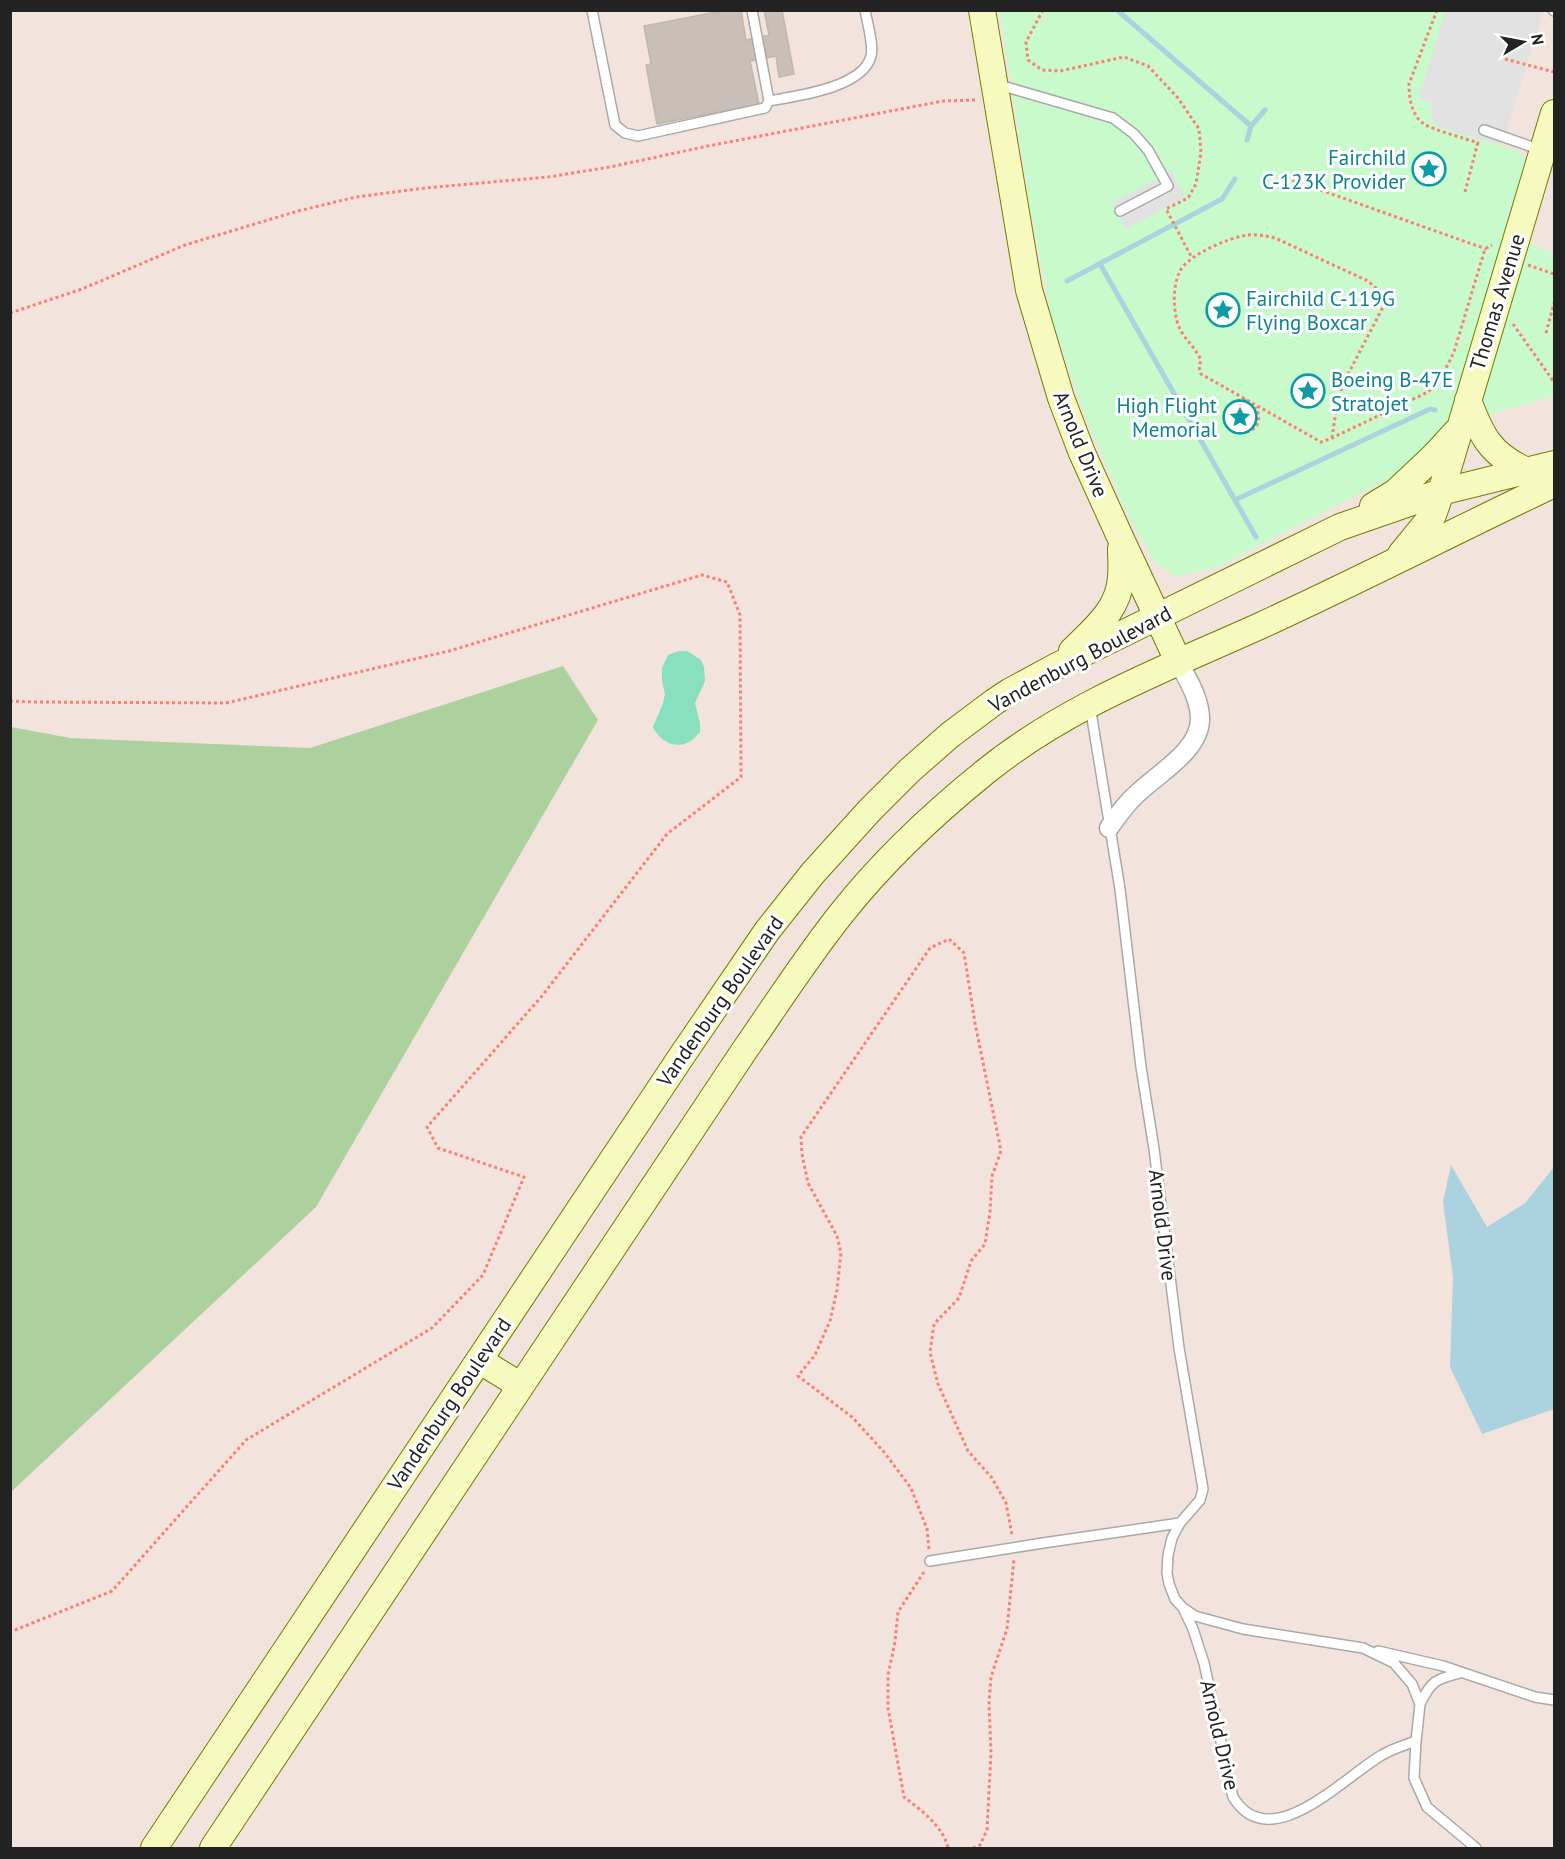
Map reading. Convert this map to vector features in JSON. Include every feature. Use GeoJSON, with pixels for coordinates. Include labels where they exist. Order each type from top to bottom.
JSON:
{"type":"FeatureCollection","features":[{"type":"Feature","properties":{"kind":"main road","name":"Arnold Drive"},"geometry":{"type":"LineString","coordinates":[[982,10],[1029,290],[1061,398],[1082,453],[1179,663]]}},
{"type":"Feature","properties":{"kind":"main road","name":"Thomas Avenue"},"geometry":{"type":"LineString","coordinates":[[1395,561],[1433,515],[1497,303],[1503,251],[1543,150],[1554,113]]}},
{"type":"Feature","properties":{"kind":"main road"},"geometry":{"type":"LineString","coordinates":[[1468,400],[1484,439],[1502,458],[1525,470]]}},
{"type":"Feature","properties":{"kind":"main road"},"geometry":{"type":"LineString","coordinates":[[1340,527],[1396,492],[1434,456],[1461,426]]}},
{"type":"Feature","properties":{"kind":"main road","name":"Vandenburg Boulevard"},"geometry":{"type":"LineString","coordinates":[[154,1848],[766,931],[813,873],[909,771],[950,735],[1009,692],[1057,666],[1340,527],[1441,492],[1554,464]]}},
{"type":"Feature","properties":{"kind":"main road","name":"Vandenburg Boulevard"},"geometry":{"type":"LineString","coordinates":[[213,1848],[744,1051],[817,945],[842,912],[883,866],[926,823],[985,771],[1029,739],[1090,704],[1554,484]]}},
{"type":"Feature","properties":{"kind":"main road"},"geometry":{"type":"LineString","coordinates":[[1441,492],[1458,509],[1484,518]]}},
{"type":"Feature","properties":{"kind":"main road"},"geometry":{"type":"LineString","coordinates":[[1057,666],[1111,611],[1118,595],[1121,579],[1121,540]]}},
{"type":"Feature","properties":{"kind":"main road"},"geometry":{"type":"LineString","coordinates":[[479,1360],[521,1386]]}},
{"type":"Feature","properties":{"kind":"street","name":"Arnold Drive"},"geometry":{"type":"LineString","coordinates":[[1109,828],[1137,793],[1188,750],[1194,740],[1200,719],[1197,703],[1179,663]]}},
{"type":"Feature","properties":{"kind":"lane"},"geometry":{"type":"LineString","coordinates":[[592,10],[615,125],[625,133],[638,136],[765,108],[769,101],[752,10]]}},
{"type":"Feature","properties":{"kind":"lane"},"geometry":{"type":"LineString","coordinates":[[769,101],[808,93],[851,80],[866,68],[872,56],[865,10]]}},
{"type":"Feature","properties":{"kind":"lane"},"geometry":{"type":"LineString","coordinates":[[995,91],[1113,118],[1134,134],[1148,150],[1168,186],[1120,210]]}},
{"type":"Feature","properties":{"kind":"lane"},"geometry":{"type":"LineString","coordinates":[[1484,130],[1543,150]]}},
{"type":"Feature","properties":{"kind":"lane","name":"Arnold Drive"},"geometry":{"type":"LineString","coordinates":[[1090,704],[1120,889],[1179,1348],[1203,1489],[1200,1500],[1180,1523],[1172,1538],[1167,1573],[1175,1599],[1183,1608],[1193,1629],[1204,1663],[1233,1797],[1239,1807],[1260,1819],[1273,1819],[1297,1813],[1315,1803],[1382,1755],[1416,1741]]}},
{"type":"Feature","properties":{"kind":"lane"},"geometry":{"type":"LineString","coordinates":[[930,1561],[1180,1523]]}},
{"type":"Feature","properties":{"kind":"lane"},"geometry":{"type":"LineString","coordinates":[[1183,1608],[1195,1616],[1243,1629],[1363,1648],[1443,1666],[1534,1697],[1554,1700]]}},
{"type":"Feature","properties":{"kind":"lane"},"geometry":{"type":"LineString","coordinates":[[1363,1648],[1394,1663],[1412,1684],[1420,1704]]}},
{"type":"Feature","properties":{"kind":"lane"},"geometry":{"type":"LineString","coordinates":[[1461,1673],[1441,1677],[1428,1688],[1420,1704],[1414,1778],[1426,1807],[1476,1848]]}},
{"type":"Feature","properties":{"kind":"path"},"geometry":{"type":"LineString","coordinates":[[1043,10],[1026,42],[1028,60],[1042,70],[1060,71],[1124,57],[1148,66],[1178,98],[1199,129],[1201,152],[1196,184],[1188,198],[1166,209],[1192,258]]}},
{"type":"Feature","properties":{"kind":"path"},"geometry":{"type":"LineString","coordinates":[[1437,10],[1409,84],[1409,96],[1413,110],[1423,123],[1489,146]]}},
{"type":"Feature","properties":{"kind":"path"},"geometry":{"type":"LineString","coordinates":[[1505,59],[1554,72]]}},
{"type":"Feature","properties":{"kind":"path"},"geometry":{"type":"LineString","coordinates":[[10,313],[82,289],[185,245],[298,211],[356,197],[425,188],[548,177],[600,169],[995,91]]}},
{"type":"Feature","properties":{"kind":"path"},"geometry":{"type":"LineString","coordinates":[[1465,192],[1478,142]]}},
{"type":"Feature","properties":{"kind":"path"},"geometry":{"type":"LineString","coordinates":[[1281,176],[1485,249],[1503,251],[1554,274]]}},
{"type":"Feature","properties":{"kind":"path"},"geometry":{"type":"LineString","coordinates":[[1332,438],[1338,398],[1345,380],[1383,307],[1378,290],[1368,281],[1275,238],[1262,235],[1236,237],[1192,258],[1181,269],[1175,290],[1175,310],[1181,331],[1201,360],[1199,367],[1201,374],[1320,442],[1332,438],[1428,392],[1440,380],[1454,352],[1485,249]]}},
{"type":"Feature","properties":{"kind":"path"},"geometry":{"type":"LineString","coordinates":[[1485,249],[1503,251]]}},
{"type":"Feature","properties":{"kind":"path"},"geometry":{"type":"LineString","coordinates":[[1497,303],[1554,382]]}},
{"type":"Feature","properties":{"kind":"path"},"geometry":{"type":"LineString","coordinates":[[1546,333],[1554,303]]}},
{"type":"Feature","properties":{"kind":"path"},"geometry":{"type":"LineString","coordinates":[[1248,401],[1236,401],[1228,408],[1226,419],[1235,432],[1245,433],[1257,424],[1259,414],[1253,404]]}},
{"type":"Feature","properties":{"kind":"path"},"geometry":{"type":"LineString","coordinates":[[10,701],[226,703],[449,651],[702,575],[727,582],[740,615],[741,777],[667,834],[542,996],[427,1127],[438,1148],[524,1177],[483,1275],[432,1328],[246,1440],[112,1591],[10,1632]]}},
{"type":"Feature","properties":{"kind":"path"},"geometry":{"type":"LineString","coordinates":[[948,1848],[928,1816],[904,1797],[888,1708],[888,1675],[898,1612],[930,1561],[927,1529],[911,1488],[884,1452],[852,1418],[798,1376],[815,1355],[831,1321],[841,1253],[837,1236],[808,1183],[801,1137],[930,948],[949,939],[964,952],[975,1023],[1001,1151],[992,1176],[985,1244],[971,1262],[958,1298],[934,1324],[930,1352],[938,1384],[968,1451],[992,1478],[1006,1503],[1014,1547],[1007,1629],[991,1677],[989,1703],[991,1753],[987,1830],[980,1845],[973,1848]]}},
{"type":"Feature","properties":{"kind":"shaded area"},"geometry":{"type":"Polygon","coordinates":[[[11,11],[1554,11],[1554,1848],[11,1848],[11,11]]]}},
{"type":"Feature","properties":{"kind":"shaded area"},"geometry":{"type":"Polygon","coordinates":[[[1445,11],[1543,11],[1502,146],[1439,127],[1433,121],[1432,103],[1419,98],[1445,11]]]}},
{"type":"Feature","properties":{"kind":"shaded area"},"geometry":{"type":"Polygon","coordinates":[[[1171,171],[1185,197],[1126,229],[1112,203],[1171,171]]]}},
{"type":"Feature","properties":{"kind":"green space"},"geometry":{"type":"Polygon","coordinates":[[[1000,11],[1445,11],[1419,98],[1432,103],[1431,108],[1439,127],[1519,151],[1524,157],[1526,164],[1505,233],[1554,253],[1554,396],[1487,416],[1398,474],[1218,567],[1176,577],[1153,560],[1125,509],[1083,411],[1051,315],[1030,208],[1000,11]]]}},
{"type":"Feature","properties":{"kind":"green space"},"geometry":{"type":"Polygon","coordinates":[[[687,651],[701,660],[705,681],[695,703],[700,732],[689,742],[678,745],[663,740],[653,727],[665,694],[662,668],[668,655],[687,651]]]}},
{"type":"Feature","properties":{"kind":"green space"},"geometry":{"type":"Polygon","coordinates":[[[563,666],[598,720],[316,1207],[11,1492],[11,727],[70,738],[310,748],[563,666]]]}},
{"type":"Feature","properties":{"kind":"water"},"geometry":{"type":"Polygon","coordinates":[[[1451,1165],[1487,1227],[1525,1203],[1554,1167],[1554,1409],[1482,1434],[1450,1367],[1453,1277],[1443,1202],[1451,1165]]]}},
{"type":"Feature","properties":{"kind":"building"},"geometry":{"type":"Polygon","coordinates":[[[726,10],[741,10],[746,40],[769,35],[764,10],[782,10],[794,74],[779,77],[776,56],[750,61],[759,104],[657,124],[646,65],[651,64],[644,26],[726,10]]]}},
{"type":"Feature","properties":{"kind":"waterway"},"geometry":{"type":"LineString","coordinates":[[1117,10],[1251,126]]}},
{"type":"Feature","properties":{"kind":"waterway"},"geometry":{"type":"LineString","coordinates":[[1247,140],[1251,126],[1265,110]]}},
{"type":"Feature","properties":{"kind":"waterway"},"geometry":{"type":"LineString","coordinates":[[1067,281],[1222,199],[1235,179]]}},
{"type":"Feature","properties":{"kind":"waterway"},"geometry":{"type":"LineString","coordinates":[[1100,264],[1256,537]]}},
{"type":"Feature","properties":{"kind":"waterway"},"geometry":{"type":"LineString","coordinates":[[1235,500],[1430,409],[1435,410]]}},
{"type":"Feature","properties":{"kind":"place","name":"Fairchild C-123K Provider"},"geometry":{"type":"Point","coordinates":[1429,169]}},
{"type":"Feature","properties":{"kind":"place","name":"Fairchild C-119G Flying Boxcar"},"geometry":{"type":"Point","coordinates":[1223,310]}},
{"type":"Feature","properties":{"kind":"place","name":"Boeing B-47E Stratojet"},"geometry":{"type":"Point","coordinates":[1308,391]}},
{"type":"Feature","properties":{"kind":"place","name":"High Flight Memorial"},"geometry":{"type":"Point","coordinates":[1240,417]}}]}
